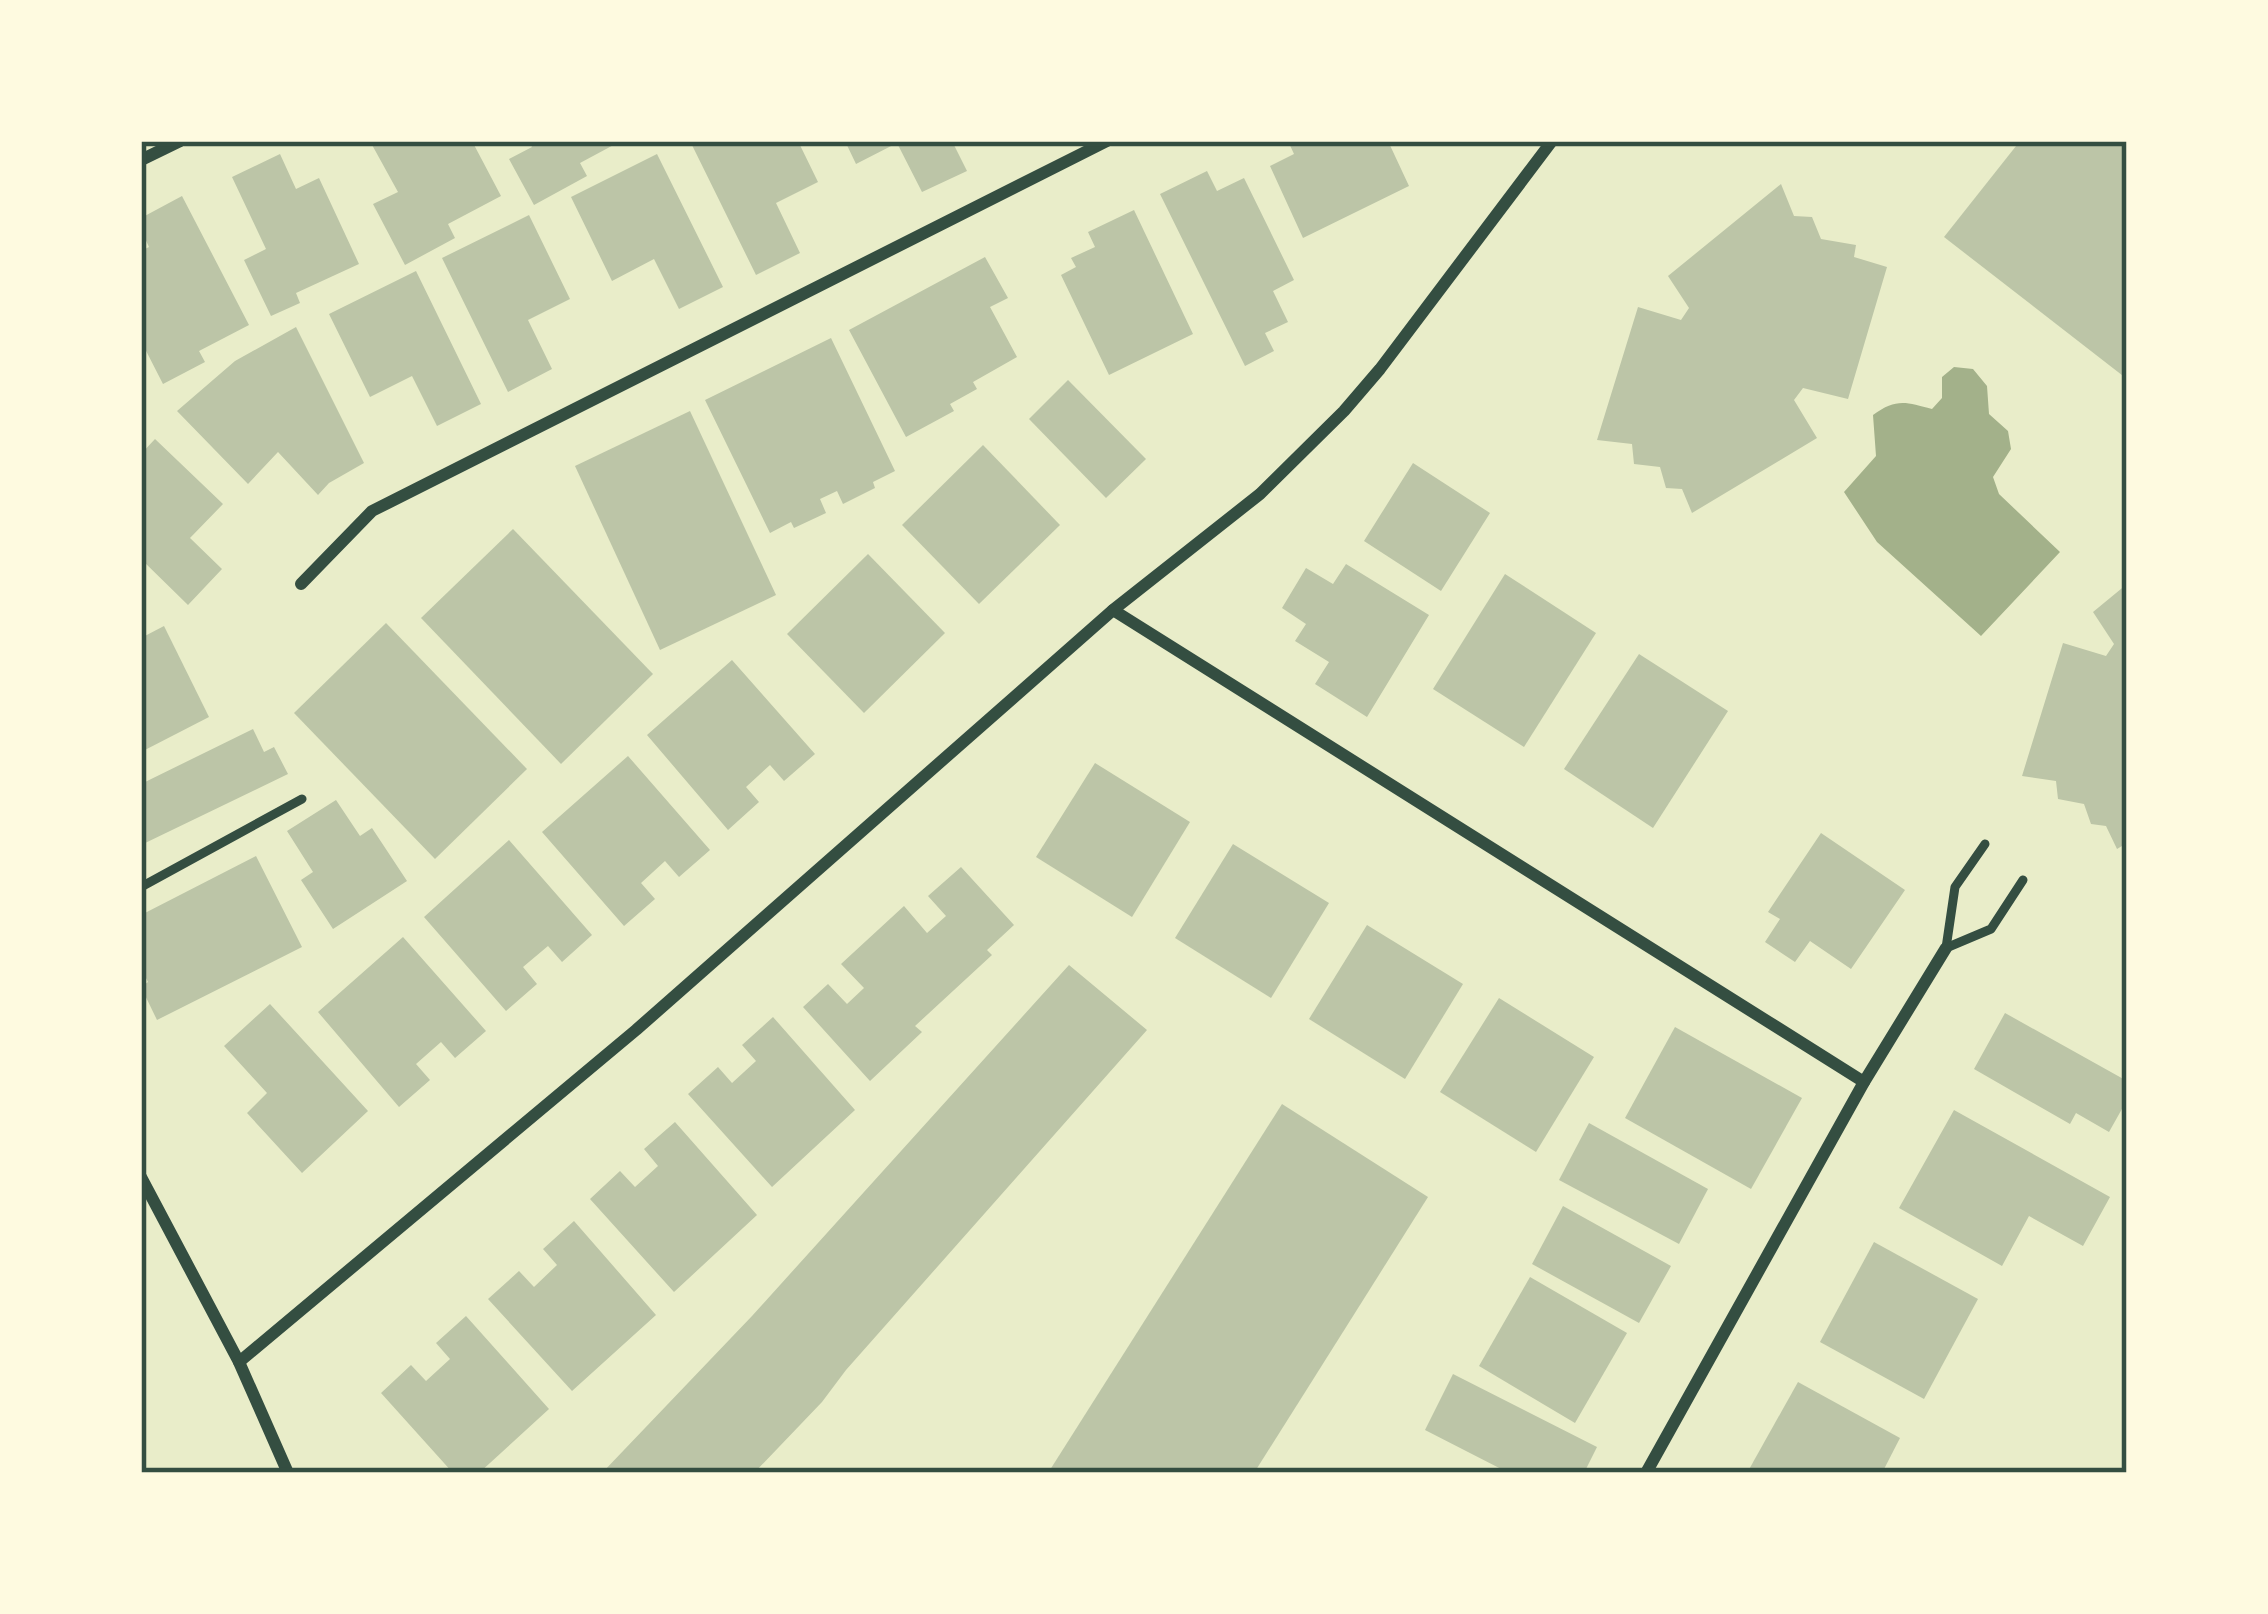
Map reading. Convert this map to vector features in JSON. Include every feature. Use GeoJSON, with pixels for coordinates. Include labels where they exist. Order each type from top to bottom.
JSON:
{"type":"FeatureCollection","features":[{"type":"Feature","properties":{"kind":"street"},"geometry":{"type":"LineString","coordinates":[[141,160],[180,141]]}},
{"type":"Feature","properties":{"kind":"street"},"geometry":{"type":"LineString","coordinates":[[301,584],[372,511],[1107,141]]}},
{"type":"Feature","properties":{"kind":"street"},"geometry":{"type":"LineString","coordinates":[[239,1362],[636,1030],[1113,610],[1260,494],[1380,369],[1547,143]]}},
{"type":"Feature","properties":{"kind":"street"},"geometry":{"type":"LineString","coordinates":[[1113,610],[1864,1082]]}},
{"type":"Feature","properties":{"kind":"street"},"geometry":{"type":"LineString","coordinates":[[1646,1473],[1864,1082],[1946,948]]}},
{"type":"Feature","properties":{"kind":"street"},"geometry":{"type":"LineString","coordinates":[[141,1177],[239,1362],[288,1473]]}},
{"type":"Feature","properties":{"kind":"lane"},"geometry":{"type":"LineString","coordinates":[[141,886],[302,799]]}},
{"type":"Feature","properties":{"kind":"lane"},"geometry":{"type":"LineString","coordinates":[[1946,948],[1954,887],[1985,844]]}},
{"type":"Feature","properties":{"kind":"lane"},"geometry":{"type":"LineString","coordinates":[[1946,948],[1991,929],[2023,880]]}},
{"type":"Feature","properties":{"kind":"shaded area"},"geometry":{"type":"Polygon","coordinates":[[[1954,367],[1973,369],[1987,386],[1989,414],[2008,431],[2011,449],[1993,477],[1999,494],[2060,552],[1981,636],[1877,542],[1844,492],[1876,456],[1873,415],[1901,403],[1932,409],[1942,398],[1942,377],[1954,367]]]}},
{"type":"Feature","properties":{"kind":"building"},"geometry":{"type":"Polygon","coordinates":[[[472,141],[501,196],[448,224],[455,238],[405,265],[373,204],[398,192],[371,143],[472,141]]]}},
{"type":"Feature","properties":{"kind":"building"},"geometry":{"type":"Polygon","coordinates":[[[529,141],[621,141],[580,163],[587,176],[534,205],[509,159],[532,147],[529,141]]]}},
{"type":"Feature","properties":{"kind":"building"},"geometry":{"type":"Polygon","coordinates":[[[690,141],[798,141],[818,182],[776,203],[800,253],[756,275],[690,141]]]}},
{"type":"Feature","properties":{"kind":"building"},"geometry":{"type":"Polygon","coordinates":[[[845,141],[952,141],[967,171],[922,192],[897,143],[856,164],[845,141]]]}},
{"type":"Feature","properties":{"kind":"building"},"geometry":{"type":"Polygon","coordinates":[[[1288,141],[1388,141],[1409,186],[1303,238],[1270,166],[1294,154],[1288,141]]]}},
{"type":"Feature","properties":{"kind":"building"},"geometry":{"type":"Polygon","coordinates":[[[2020,141],[2127,141],[2127,379],[1944,237],[2020,141]]]}},
{"type":"Feature","properties":{"kind":"building"},"geometry":{"type":"Polygon","coordinates":[[[280,154],[296,189],[319,178],[359,264],[296,293],[300,303],[271,316],[244,260],[266,249],[232,177],[280,154]]]}},
{"type":"Feature","properties":{"kind":"building"},"geometry":{"type":"Polygon","coordinates":[[[657,154],[723,287],[679,309],[654,259],[612,281],[571,197],[657,154]]]}},
{"type":"Feature","properties":{"kind":"building"},"geometry":{"type":"Polygon","coordinates":[[[1207,171],[1217,191],[1244,178],[1294,280],[1273,291],[1288,322],[1265,333],[1274,351],[1245,366],[1160,194],[1207,171]]]}},
{"type":"Feature","properties":{"kind":"building"},"geometry":{"type":"Polygon","coordinates":[[[1781,184],[1794,216],[1812,217],[1821,239],[1856,245],[1854,257],[1887,267],[1848,399],[1803,388],[1794,400],[1817,438],[1692,513],[1682,489],[1666,488],[1660,467],[1634,464],[1632,444],[1597,440],[1638,307],[1681,320],[1689,308],[1668,276],[1781,184]]]}},
{"type":"Feature","properties":{"kind":"building"},"geometry":{"type":"Polygon","coordinates":[[[182,196],[249,325],[199,351],[205,362],[163,384],[141,341],[145,319],[141,251],[149,247],[141,218],[182,196]]]}},
{"type":"Feature","properties":{"kind":"building"},"geometry":{"type":"Polygon","coordinates":[[[1134,210],[1193,334],[1109,375],[1061,275],[1076,267],[1071,258],[1095,247],[1088,232],[1134,210]]]}},
{"type":"Feature","properties":{"kind":"building"},"geometry":{"type":"Polygon","coordinates":[[[529,215],[570,299],[528,320],[552,369],[508,392],[442,258],[529,215]]]}},
{"type":"Feature","properties":{"kind":"building"},"geometry":{"type":"Polygon","coordinates":[[[985,257],[1008,298],[990,307],[1017,357],[973,382],[977,389],[950,404],[954,411],[906,437],[849,330],[985,257]]]}},
{"type":"Feature","properties":{"kind":"building"},"geometry":{"type":"Polygon","coordinates":[[[416,271],[481,404],[437,426],[412,376],[370,397],[329,314],[416,271]]]}},
{"type":"Feature","properties":{"kind":"building"},"geometry":{"type":"Polygon","coordinates":[[[296,327],[364,463],[318,495],[278,452],[248,484],[177,411],[235,361],[296,327]]]}},
{"type":"Feature","properties":{"kind":"building"},"geometry":{"type":"Polygon","coordinates":[[[831,338],[895,471],[873,482],[875,488],[843,504],[837,491],[820,499],[826,513],[770,533],[705,400],[831,338]]]}},
{"type":"Feature","properties":{"kind":"building"},"geometry":{"type":"Polygon","coordinates":[[[1068,380],[1146,459],[1106,498],[1029,419],[1068,380]]]}},
{"type":"Feature","properties":{"kind":"building"},"geometry":{"type":"Polygon","coordinates":[[[690,411],[776,595],[660,650],[575,466],[690,411]]]}},
{"type":"Feature","properties":{"kind":"building"},"geometry":{"type":"Polygon","coordinates":[[[155,439],[223,504],[190,538],[222,569],[188,605],[141,559],[141,454],[155,439]]]}},
{"type":"Feature","properties":{"kind":"building"},"geometry":{"type":"Polygon","coordinates":[[[983,445],[1060,525],[979,604],[902,525],[983,445]]]}},
{"type":"Feature","properties":{"kind":"building"},"geometry":{"type":"Polygon","coordinates":[[[1413,463],[1490,513],[1441,591],[1364,541],[1413,463]]]}},
{"type":"Feature","properties":{"kind":"building"},"geometry":{"type":"Polygon","coordinates":[[[513,529],[653,674],[561,764],[421,618],[513,529]]]}},
{"type":"Feature","properties":{"kind":"building"},"geometry":{"type":"Polygon","coordinates":[[[868,554],[945,633],[864,713],[787,634],[868,554]]]}},
{"type":"Feature","properties":{"kind":"building"},"geometry":{"type":"Polygon","coordinates":[[[1346,564],[1429,615],[1367,717],[1315,684],[1329,662],[1295,641],[1306,624],[1282,608],[1306,568],[1333,584],[1346,564]]]}},
{"type":"Feature","properties":{"kind":"building"},"geometry":{"type":"Polygon","coordinates":[[[1505,574],[1596,633],[1524,747],[1433,689],[1505,574]]]}},
{"type":"Feature","properties":{"kind":"building"},"geometry":{"type":"Polygon","coordinates":[[[2127,584],[2127,843],[2117,849],[2106,826],[2091,824],[2084,804],[2058,799],[2056,781],[2022,776],[2063,643],[2106,656],[2114,644],[2093,612],[2127,584]]]}},
{"type":"Feature","properties":{"kind":"building"},"geometry":{"type":"Polygon","coordinates":[[[386,623],[527,769],[435,859],[294,713],[386,623]]]}},
{"type":"Feature","properties":{"kind":"building"},"geometry":{"type":"Polygon","coordinates":[[[164,626],[209,717],[141,752],[141,638],[164,626]]]}},
{"type":"Feature","properties":{"kind":"building"},"geometry":{"type":"Polygon","coordinates":[[[1639,654],[1728,711],[1653,828],[1564,769],[1639,654]]]}},
{"type":"Feature","properties":{"kind":"building"},"geometry":{"type":"Polygon","coordinates":[[[732,660],[815,754],[784,781],[770,765],[746,787],[759,802],[728,830],[647,735],[732,660]]]}},
{"type":"Feature","properties":{"kind":"building"},"geometry":{"type":"Polygon","coordinates":[[[253,729],[264,752],[274,747],[288,774],[141,845],[141,784],[253,729]]]}},
{"type":"Feature","properties":{"kind":"building"},"geometry":{"type":"Polygon","coordinates":[[[628,756],[710,850],[679,877],[665,861],[641,883],[655,899],[624,926],[542,832],[628,756]]]}},
{"type":"Feature","properties":{"kind":"building"},"geometry":{"type":"Polygon","coordinates":[[[1095,763],[1190,822],[1132,917],[1036,857],[1095,763]]]}},
{"type":"Feature","properties":{"kind":"building"},"geometry":{"type":"Polygon","coordinates":[[[336,800],[360,836],[372,828],[407,881],[333,929],[301,880],[313,872],[287,831],[336,800]]]}},
{"type":"Feature","properties":{"kind":"building"},"geometry":{"type":"Polygon","coordinates":[[[1821,833],[1905,890],[1851,969],[1810,941],[1795,962],[1765,942],[1780,919],[1768,912],[1821,833]]]}},
{"type":"Feature","properties":{"kind":"building"},"geometry":{"type":"Polygon","coordinates":[[[509,840],[592,935],[562,962],[548,946],[523,967],[537,984],[506,1011],[424,917],[509,840]]]}},
{"type":"Feature","properties":{"kind":"building"},"geometry":{"type":"Polygon","coordinates":[[[1233,844],[1329,903],[1271,998],[1175,938],[1233,844]]]}},
{"type":"Feature","properties":{"kind":"building"},"geometry":{"type":"Polygon","coordinates":[[[256,856],[302,947],[157,1020],[141,987],[148,982],[141,968],[141,915],[256,856]]]}},
{"type":"Feature","properties":{"kind":"building"},"geometry":{"type":"Polygon","coordinates":[[[961,867],[1014,925],[987,950],[992,955],[915,1026],[922,1032],[870,1081],[803,1007],[828,984],[847,1004],[864,988],[841,964],[904,906],[927,933],[946,916],[928,896],[961,867]]]}},
{"type":"Feature","properties":{"kind":"building"},"geometry":{"type":"Polygon","coordinates":[[[1367,925],[1463,984],[1405,1079],[1309,1019],[1367,925]]]}},
{"type":"Feature","properties":{"kind":"building"},"geometry":{"type":"Polygon","coordinates":[[[403,937],[486,1031],[455,1058],[441,1042],[416,1064],[430,1080],[399,1107],[318,1012],[403,937]]]}},
{"type":"Feature","properties":{"kind":"building"},"geometry":{"type":"Polygon","coordinates":[[[1069,965],[1147,1030],[822,1402],[754,1473],[602,1473],[752,1316],[1069,965]]]}},
{"type":"Feature","properties":{"kind":"building"},"geometry":{"type":"Polygon","coordinates":[[[1499,998],[1594,1057],[1536,1152],[1440,1092],[1499,998]]]}},
{"type":"Feature","properties":{"kind":"building"},"geometry":{"type":"Polygon","coordinates":[[[270,1004],[368,1111],[302,1173],[247,1113],[267,1093],[224,1046],[270,1004]]]}},
{"type":"Feature","properties":{"kind":"building"},"geometry":{"type":"Polygon","coordinates":[[[2005,1013],[2127,1081],[2127,1100],[2109,1132],[2076,1113],[2070,1124],[1974,1069],[2005,1013]]]}},
{"type":"Feature","properties":{"kind":"building"},"geometry":{"type":"Polygon","coordinates":[[[773,1017],[855,1110],[772,1187],[688,1094],[718,1067],[732,1083],[756,1061],[742,1045],[773,1017]]]}},
{"type":"Feature","properties":{"kind":"building"},"geometry":{"type":"Polygon","coordinates":[[[1675,1027],[1802,1098],[1751,1189],[1625,1118],[1675,1027]]]}},
{"type":"Feature","properties":{"kind":"building"},"geometry":{"type":"Polygon","coordinates":[[[1282,1104],[1428,1197],[1254,1473],[1048,1473],[1282,1104]]]}},
{"type":"Feature","properties":{"kind":"building"},"geometry":{"type":"Polygon","coordinates":[[[1954,1110],[2110,1197],[2083,1246],[2029,1216],[2002,1266],[1899,1208],[1954,1110]]]}},
{"type":"Feature","properties":{"kind":"building"},"geometry":{"type":"Polygon","coordinates":[[[675,1122],[757,1215],[674,1292],[590,1199],[620,1171],[635,1187],[658,1166],[644,1149],[675,1122]]]}},
{"type":"Feature","properties":{"kind":"building"},"geometry":{"type":"Polygon","coordinates":[[[1589,1123],[1708,1189],[1679,1244],[1559,1180],[1589,1123]]]}},
{"type":"Feature","properties":{"kind":"building"},"geometry":{"type":"Polygon","coordinates":[[[1563,1206],[1671,1266],[1639,1323],[1532,1264],[1563,1206]]]}},
{"type":"Feature","properties":{"kind":"building"},"geometry":{"type":"Polygon","coordinates":[[[574,1221],[656,1315],[572,1391],[488,1299],[519,1271],[534,1287],[557,1265],[543,1249],[574,1221]]]}},
{"type":"Feature","properties":{"kind":"building"},"geometry":{"type":"Polygon","coordinates":[[[1874,1242],[1978,1299],[1924,1399],[1820,1342],[1874,1242]]]}},
{"type":"Feature","properties":{"kind":"building"},"geometry":{"type":"Polygon","coordinates":[[[1530,1277],[1627,1333],[1575,1423],[1479,1366],[1530,1277]]]}},
{"type":"Feature","properties":{"kind":"building"},"geometry":{"type":"Polygon","coordinates":[[[466,1316],[549,1409],[479,1473],[453,1473],[381,1393],[411,1365],[426,1381],[450,1359],[436,1343],[466,1316]]]}},
{"type":"Feature","properties":{"kind":"building"},"geometry":{"type":"Polygon","coordinates":[[[1453,1374],[1597,1447],[1584,1473],[1534,1469],[1509,1473],[1425,1430],[1453,1374]]]}},
{"type":"Feature","properties":{"kind":"building"},"geometry":{"type":"Polygon","coordinates":[[[1798,1382],[1900,1438],[1882,1473],[1747,1473],[1798,1382]]]}}]}
